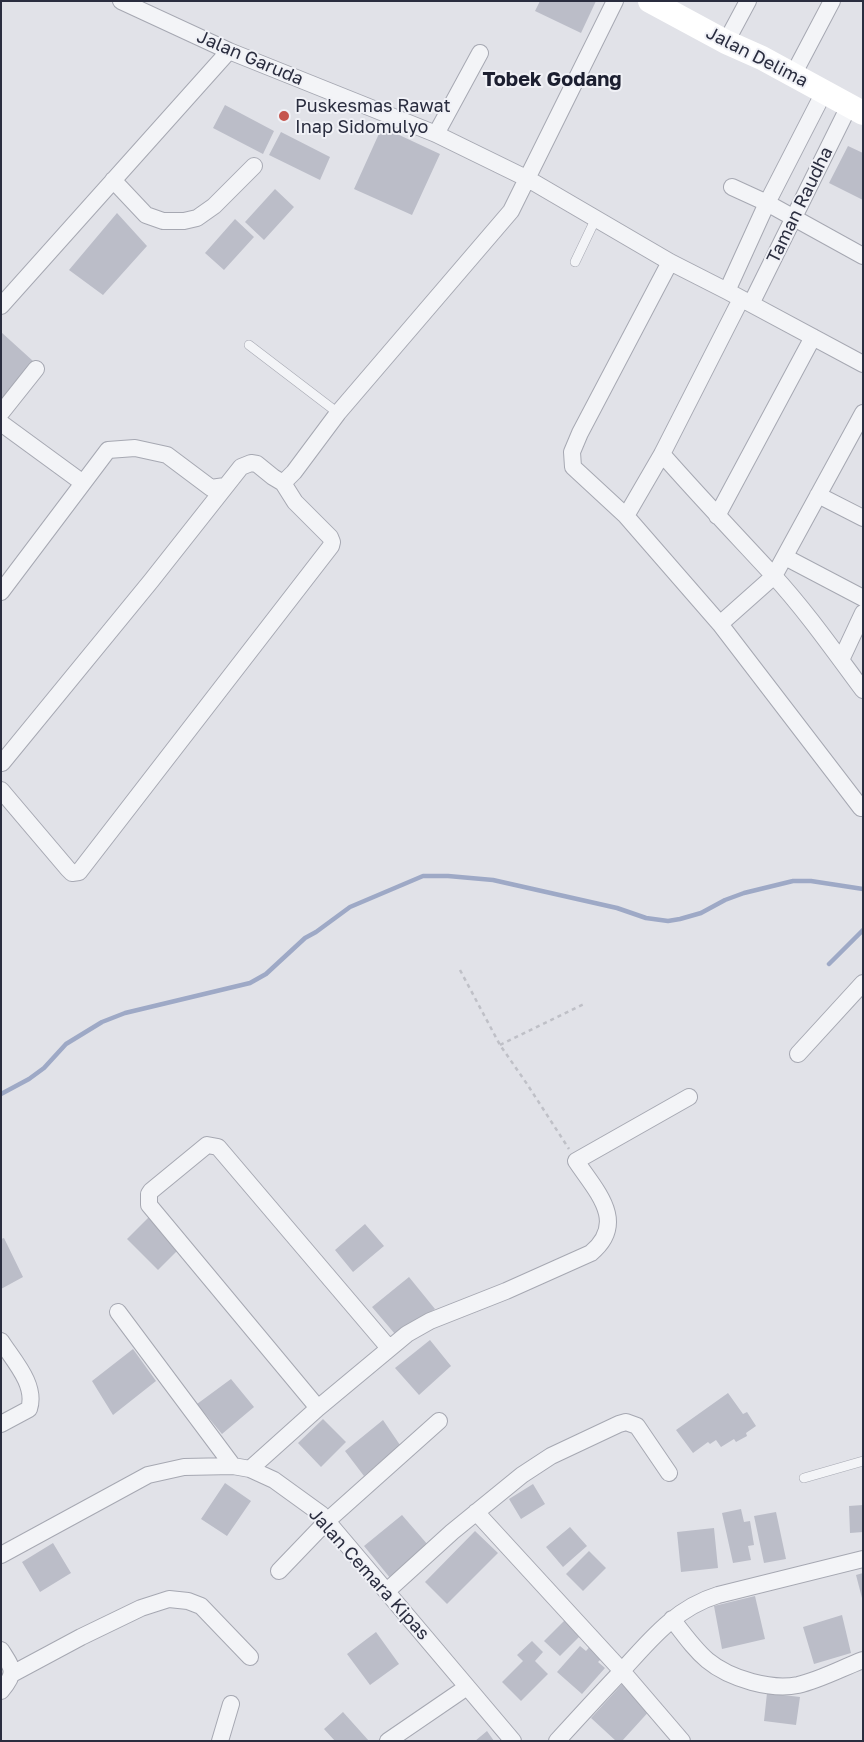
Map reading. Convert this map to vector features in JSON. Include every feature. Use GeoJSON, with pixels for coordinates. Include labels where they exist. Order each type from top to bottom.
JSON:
{"type":"FeatureCollection","features":[{"type":"Feature","properties":{"kind":"main road","name":"Jalan Delima"},"geometry":{"type":"LineString","coordinates":[[650,1],[726,42],[762,58],[856,110]]}},
{"type":"Feature","properties":{"kind":"street","name":"Jalan Garuda"},"geometry":{"type":"LineString","coordinates":[[121,1],[229,50],[436,134],[528,178],[670,262],[863,364]]}},
{"type":"Feature","properties":{"kind":"street"},"geometry":{"type":"LineString","coordinates":[[283,483],[294,472],[338,413],[511,211],[615,1]]}},
{"type":"Feature","properties":{"kind":"street"},"geometry":{"type":"LineString","coordinates":[[726,42],[748,1]]}},
{"type":"Feature","properties":{"kind":"street"},"geometry":{"type":"LineString","coordinates":[[793,76],[832,1]]}},
{"type":"Feature","properties":{"kind":"street"},"geometry":{"type":"LineString","coordinates":[[1,306],[229,50]]}},
{"type":"Feature","properties":{"kind":"street"},"geometry":{"type":"LineString","coordinates":[[436,134],[480,53]]}},
{"type":"Feature","properties":{"kind":"street"},"geometry":{"type":"LineString","coordinates":[[626,516],[662,454],[740,298],[767,203],[824,92]]}},
{"type":"Feature","properties":{"kind":"street","name":"Taman Raudha"},"geometry":{"type":"LineString","coordinates":[[740,298],[793,218],[856,110]]}},
{"type":"Feature","properties":{"kind":"street"},"geometry":{"type":"LineString","coordinates":[[113,180],[146,215],[163,221],[184,221],[197,218],[214,206],[254,166]]}},
{"type":"Feature","properties":{"kind":"street"},"geometry":{"type":"LineString","coordinates":[[732,187],[767,203],[863,256]]}},
{"type":"Feature","properties":{"kind":"street"},"geometry":{"type":"LineString","coordinates":[[670,262],[580,433],[572,452],[573,467],[626,516],[720,624],[862,808]]}},
{"type":"Feature","properties":{"kind":"street"},"geometry":{"type":"LineString","coordinates":[[716,516],[813,337]]}},
{"type":"Feature","properties":{"kind":"street"},"geometry":{"type":"LineString","coordinates":[[1,413],[36,369]]}},
{"type":"Feature","properties":{"kind":"street"},"geometry":{"type":"LineString","coordinates":[[720,624],[774,576],[862,417]]}},
{"type":"Feature","properties":{"kind":"street"},"geometry":{"type":"LineString","coordinates":[[1,423],[83,483]]}},
{"type":"Feature","properties":{"kind":"street"},"geometry":{"type":"LineString","coordinates":[[1,592],[108,450],[135,448],[167,455],[211,488],[225,486]]}},
{"type":"Feature","properties":{"kind":"street"},"geometry":{"type":"LineString","coordinates":[[662,454],[716,516],[774,576],[805,613],[863,690]]}},
{"type":"Feature","properties":{"kind":"street"},"geometry":{"type":"LineString","coordinates":[[1,790],[68,869],[72,873],[79,872],[331,546],[330,537],[295,502],[283,483],[261,467],[251,463],[241,467],[2,764]]}},
{"type":"Feature","properties":{"kind":"street"},"geometry":{"type":"LineString","coordinates":[[818,495],[863,518]]}},
{"type":"Feature","properties":{"kind":"street"},"geometry":{"type":"LineString","coordinates":[[785,557],[863,598]]}},
{"type":"Feature","properties":{"kind":"street"},"geometry":{"type":"LineString","coordinates":[[841,660],[863,613]]}},
{"type":"Feature","properties":{"kind":"street"},"geometry":{"type":"LineString","coordinates":[[798,1054],[863,983]]}},
{"type":"Feature","properties":{"kind":"street"},"geometry":{"type":"LineString","coordinates":[[250,1469],[318,1408],[408,1334],[430,1321],[506,1291],[591,1253],[601,1244],[607,1234],[608,1217],[602,1200],[576,1161],[689,1097]]}},
{"type":"Feature","properties":{"kind":"street"},"geometry":{"type":"LineString","coordinates":[[318,1408],[150,1204],[149,1194],[151,1190],[207,1145],[218,1148],[389,1348]]}},
{"type":"Feature","properties":{"kind":"street"},"geometry":{"type":"LineString","coordinates":[[118,1312],[233,1466]]}},
{"type":"Feature","properties":{"kind":"street"},"geometry":{"type":"LineString","coordinates":[[1,1341],[28,1383],[32,1400],[29,1408],[1,1424]]}},
{"type":"Feature","properties":{"kind":"street"},"geometry":{"type":"LineString","coordinates":[[279,1571],[326,1521],[439,1421]]}},
{"type":"Feature","properties":{"kind":"street"},"geometry":{"type":"LineString","coordinates":[[386,1591],[476,1512],[522,1475],[543,1461],[619,1424],[632,1423],[640,1429],[669,1473]]}},
{"type":"Feature","properties":{"kind":"street","name":"Jalan Cemara Kipas"},"geometry":{"type":"LineString","coordinates":[[1,1555],[148,1475],[184,1467],[233,1466],[250,1469],[274,1480],[321,1514],[513,1741]]}},
{"type":"Feature","properties":{"kind":"street"},"geometry":{"type":"LineString","coordinates":[[476,1512],[622,1671],[682,1741]]}},
{"type":"Feature","properties":{"kind":"street"},"geometry":{"type":"LineString","coordinates":[[557,1741],[656,1633],[688,1607],[703,1599],[863,1559]]}},
{"type":"Feature","properties":{"kind":"street"},"geometry":{"type":"LineString","coordinates":[[12,1674],[81,1637],[141,1608],[169,1599],[188,1601],[201,1606],[250,1657]]}},
{"type":"Feature","properties":{"kind":"street"},"geometry":{"type":"LineString","coordinates":[[672,1619],[697,1651],[713,1666],[736,1677],[760,1684],[798,1685],[863,1660]]}},
{"type":"Feature","properties":{"kind":"street"},"geometry":{"type":"LineString","coordinates":[[1,1650],[12,1668],[11,1679],[1,1691]]}},
{"type":"Feature","properties":{"kind":"street"},"geometry":{"type":"LineString","coordinates":[[388,1741],[467,1687]]}},
{"type":"Feature","properties":{"kind":"street"},"geometry":{"type":"LineString","coordinates":[[220,1741],[230,1704]]}},
{"type":"Feature","properties":{"kind":"lane"},"geometry":{"type":"LineString","coordinates":[[575,262],[596,218]]}},
{"type":"Feature","properties":{"kind":"lane"},"geometry":{"type":"LineString","coordinates":[[249,346],[338,413]]}},
{"type":"Feature","properties":{"kind":"lane"},"geometry":{"type":"LineString","coordinates":[[804,1478],[863,1461]]}},
{"type":"Feature","properties":{"kind":"path"},"geometry":{"type":"LineString","coordinates":[[460,970],[500,1045],[576,1161]]}},
{"type":"Feature","properties":{"kind":"path"},"geometry":{"type":"LineString","coordinates":[[500,1045],[584,1004]]}},
{"type":"Feature","properties":{"kind":"building"},"geometry":{"type":"Polygon","coordinates":[[[540,1],[596,1],[581,33],[535,11],[540,1]]]}},
{"type":"Feature","properties":{"kind":"building"},"geometry":{"type":"Polygon","coordinates":[[[225,105],[274,131],[263,154],[213,128],[225,105]]]}},
{"type":"Feature","properties":{"kind":"building"},"geometry":{"type":"Polygon","coordinates":[[[382,127],[440,154],[412,215],[354,189],[382,127]]]}},
{"type":"Feature","properties":{"kind":"building"},"geometry":{"type":"Polygon","coordinates":[[[281,132],[330,157],[320,180],[269,155],[281,132]]]}},
{"type":"Feature","properties":{"kind":"building"},"geometry":{"type":"Polygon","coordinates":[[[848,146],[863,153],[863,200],[829,183],[848,146]]]}},
{"type":"Feature","properties":{"kind":"building"},"geometry":{"type":"Polygon","coordinates":[[[275,189],[294,207],[264,240],[245,222],[275,189]]]}},
{"type":"Feature","properties":{"kind":"building"},"geometry":{"type":"Polygon","coordinates":[[[117,213],[147,246],[103,295],[69,270],[117,213]]]}},
{"type":"Feature","properties":{"kind":"building"},"geometry":{"type":"Polygon","coordinates":[[[235,219],[254,237],[224,270],[205,253],[235,219]]]}},
{"type":"Feature","properties":{"kind":"building"},"geometry":{"type":"Polygon","coordinates":[[[1,332],[33,361],[1,404],[1,332]]]}},
{"type":"Feature","properties":{"kind":"building"},"geometry":{"type":"Polygon","coordinates":[[[150,1216],[181,1247],[158,1270],[127,1239],[150,1216]]]}},
{"type":"Feature","properties":{"kind":"building"},"geometry":{"type":"Polygon","coordinates":[[[365,1224],[384,1246],[353,1272],[335,1250],[365,1224]]]}},
{"type":"Feature","properties":{"kind":"building"},"geometry":{"type":"Polygon","coordinates":[[[4,1238],[23,1277],[1,1289],[1,1239],[4,1238]]]}},
{"type":"Feature","properties":{"kind":"building"},"geometry":{"type":"Polygon","coordinates":[[[409,1277],[435,1309],[395,1334],[372,1307],[409,1277]]]}},
{"type":"Feature","properties":{"kind":"building"},"geometry":{"type":"Polygon","coordinates":[[[430,1340],[451,1366],[419,1395],[395,1368],[430,1340]]]}},
{"type":"Feature","properties":{"kind":"building"},"geometry":{"type":"Polygon","coordinates":[[[133,1349],[156,1381],[113,1415],[92,1381],[133,1349]]]}},
{"type":"Feature","properties":{"kind":"building"},"geometry":{"type":"Polygon","coordinates":[[[231,1379],[254,1407],[222,1434],[197,1404],[231,1379]]]}},
{"type":"Feature","properties":{"kind":"building"},"geometry":{"type":"Polygon","coordinates":[[[728,1393],[743,1414],[747,1412],[756,1426],[746,1433],[747,1436],[736,1442],[734,1439],[721,1447],[716,1440],[710,1444],[708,1442],[693,1453],[676,1430],[728,1393]]]}},
{"type":"Feature","properties":{"kind":"building"},"geometry":{"type":"Polygon","coordinates":[[[323,1419],[346,1442],[321,1467],[298,1443],[323,1419]]]}},
{"type":"Feature","properties":{"kind":"building"},"geometry":{"type":"Polygon","coordinates":[[[383,1420],[400,1445],[364,1476],[345,1451],[383,1420]]]}},
{"type":"Feature","properties":{"kind":"building"},"geometry":{"type":"Polygon","coordinates":[[[225,1483],[251,1501],[227,1536],[201,1519],[225,1483]]]}},
{"type":"Feature","properties":{"kind":"building"},"geometry":{"type":"Polygon","coordinates":[[[533,1484],[545,1504],[521,1519],[509,1499],[533,1484]]]}},
{"type":"Feature","properties":{"kind":"building"},"geometry":{"type":"Polygon","coordinates":[[[863,1505],[863,1532],[850,1533],[849,1506],[863,1505]]]}},
{"type":"Feature","properties":{"kind":"building"},"geometry":{"type":"Polygon","coordinates":[[[741,1509],[744,1522],[750,1521],[754,1545],[748,1546],[751,1560],[733,1563],[722,1513],[741,1509]]]}},
{"type":"Feature","properties":{"kind":"building"},"geometry":{"type":"Polygon","coordinates":[[[776,1512],[786,1559],[764,1563],[754,1516],[776,1512]]]}},
{"type":"Feature","properties":{"kind":"building"},"geometry":{"type":"Polygon","coordinates":[[[402,1515],[428,1545],[391,1579],[364,1546],[402,1515]]]}},
{"type":"Feature","properties":{"kind":"building"},"geometry":{"type":"Polygon","coordinates":[[[570,1527],[587,1546],[563,1567],[546,1547],[570,1527]]]}},
{"type":"Feature","properties":{"kind":"building"},"geometry":{"type":"Polygon","coordinates":[[[714,1528],[718,1568],[681,1572],[677,1532],[714,1528]]]}},
{"type":"Feature","properties":{"kind":"building"},"geometry":{"type":"Polygon","coordinates":[[[475,1531],[498,1553],[447,1604],[425,1582],[475,1531]]]}},
{"type":"Feature","properties":{"kind":"building"},"geometry":{"type":"Polygon","coordinates":[[[53,1543],[71,1573],[40,1592],[22,1562],[53,1543]]]}},
{"type":"Feature","properties":{"kind":"building"},"geometry":{"type":"Polygon","coordinates":[[[589,1551],[606,1568],[583,1591],[566,1574],[589,1551]]]}},
{"type":"Feature","properties":{"kind":"building"},"geometry":{"type":"Polygon","coordinates":[[[863,1573],[863,1598],[862,1598],[856,1575],[863,1573]]]}},
{"type":"Feature","properties":{"kind":"building"},"geometry":{"type":"Polygon","coordinates":[[[755,1596],[765,1639],[722,1649],[714,1606],[755,1596]]]}},
{"type":"Feature","properties":{"kind":"building"},"geometry":{"type":"Polygon","coordinates":[[[842,1615],[851,1653],[814,1664],[803,1627],[842,1615]]]}},
{"type":"Feature","properties":{"kind":"building"},"geometry":{"type":"Polygon","coordinates":[[[568,1617],[583,1633],[560,1656],[544,1641],[568,1617]]]}},
{"type":"Feature","properties":{"kind":"building"},"geometry":{"type":"Polygon","coordinates":[[[376,1632],[399,1664],[370,1685],[347,1654],[376,1632]]]}},
{"type":"Feature","properties":{"kind":"building"},"geometry":{"type":"Polygon","coordinates":[[[532,1641],[543,1652],[535,1661],[548,1674],[521,1701],[502,1682],[523,1661],[517,1655],[532,1641]]]}},
{"type":"Feature","properties":{"kind":"building"},"geometry":{"type":"Polygon","coordinates":[[[593,1643],[605,1655],[598,1662],[605,1668],[582,1694],[557,1672],[580,1646],[586,1651],[593,1643]]]}},
{"type":"Feature","properties":{"kind":"building"},"geometry":{"type":"Polygon","coordinates":[[[624,1682],[652,1708],[622,1741],[616,1741],[591,1718],[624,1682]]]}},
{"type":"Feature","properties":{"kind":"building"},"geometry":{"type":"Polygon","coordinates":[[[767,1693],[800,1697],[796,1725],[764,1721],[767,1693]]]}},
{"type":"Feature","properties":{"kind":"building"},"geometry":{"type":"Polygon","coordinates":[[[343,1712],[369,1741],[335,1741],[324,1729],[343,1712]]]}},
{"type":"Feature","properties":{"kind":"building"},"geometry":{"type":"Polygon","coordinates":[[[487,1731],[494,1741],[475,1741],[487,1731]]]}},
{"type":"Feature","properties":{"kind":"waterway"},"geometry":{"type":"LineString","coordinates":[[1,1094],[29,1079],[44,1068],[66,1044],[102,1022],[125,1013],[250,983],[266,974],[305,938],[350,907],[423,876],[493,880],[617,908],[646,918],[668,921],[701,913],[725,900],[744,893],[793,881],[811,881],[863,889]]}},
{"type":"Feature","properties":{"kind":"waterway"},"geometry":{"type":"LineString","coordinates":[[829,964],[863,930]]}},
{"type":"Feature","properties":{"kind":"place","name":"Puskesmas Rawat Inap Sidomulyo"},"geometry":{"type":"Point","coordinates":[284,116]}},
{"type":"Feature","properties":{"kind":"district","name":"Tobek Godang"},"geometry":{"type":"Point","coordinates":[552,80]}}]}
